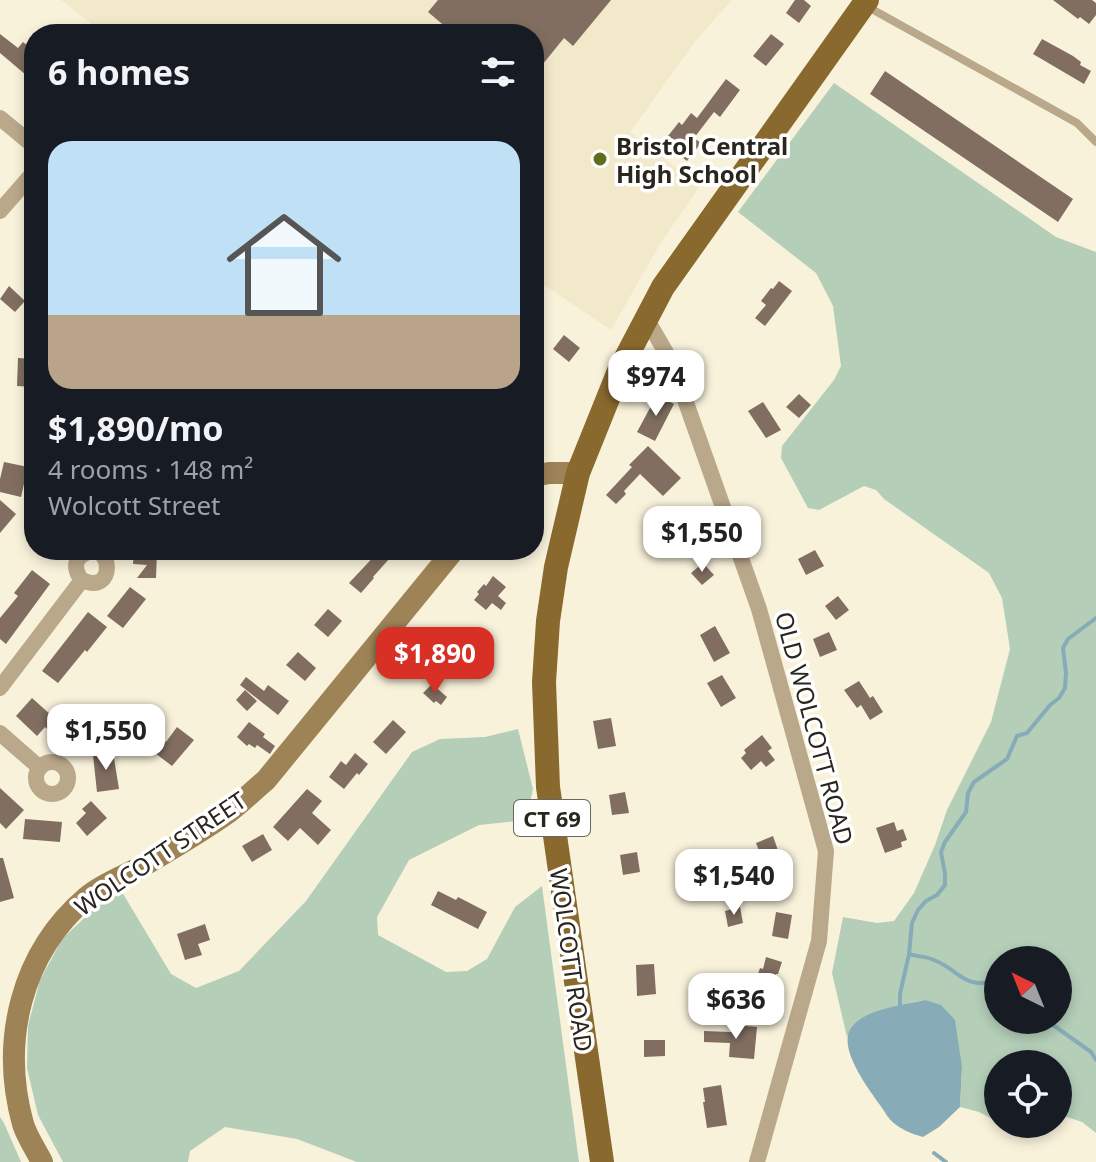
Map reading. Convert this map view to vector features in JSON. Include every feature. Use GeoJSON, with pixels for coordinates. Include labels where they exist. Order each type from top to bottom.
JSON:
{"type":"FeatureCollection","features":[{"type":"Feature","properties":{"kind":"main road","name":"CT 69"},"geometry":{"type":"LineString","coordinates":[[578,473],[619,371],[663,287],[865,2]]}},
{"type":"Feature","properties":{"kind":"main road"},"geometry":{"type":"LineString","coordinates":[[544,474],[578,473]]}},
{"type":"Feature","properties":{"kind":"main road","name":"WOLCOTT ROAD"},"geometry":{"type":"LineString","coordinates":[[578,473],[556,567],[548,621],[544,682],[545,736],[553,827],[602,1162]]}},
{"type":"Feature","properties":{"kind":"main road","name":"WOLCOTT STREET"},"geometry":{"type":"LineString","coordinates":[[42,1162],[23,1126],[13,1081],[13,1032],[23,991],[41,952],[63,920],[90,894],[142,866],[230,811],[266,780],[446,560]]}},
{"type":"Feature","properties":{"kind":"street"},"geometry":{"type":"LineString","coordinates":[[0,118],[24,138]]}},
{"type":"Feature","properties":{"kind":"street"},"geometry":{"type":"LineString","coordinates":[[0,211],[24,183]]}},
{"type":"Feature","properties":{"kind":"street","name":"OLD WOLCOTT ROAD"},"geometry":{"type":"LineString","coordinates":[[646,318],[672,363],[759,609],[826,851],[819,941],[757,1162]]}},
{"type":"Feature","properties":{"kind":"street"},"geometry":{"type":"LineString","coordinates":[[2,681],[82,580]]}},
{"type":"Feature","properties":{"kind":"street"},"geometry":{"type":"LineString","coordinates":[[0,733],[40,768]]}},
{"type":"Feature","properties":{"kind":"lane"},"geometry":{"type":"LineString","coordinates":[[865,2],[1077,123],[1096,142]]}},
{"type":"Feature","properties":{"kind":"shaded area","name":"Bristol Central High School"},"geometry":{"type":"Polygon","coordinates":[[[61,0],[732,0],[697,39],[630,132],[700,186],[660,244],[611,330],[544,285],[544,24],[91,24],[61,0]]]}},
{"type":"Feature","properties":{"kind":"green space"},"geometry":{"type":"Polygon","coordinates":[[[834,83],[1056,237],[1096,252],[1096,1133],[1072,1119],[1072,1050],[984,1050],[984,1115],[960,1107],[962,1067],[925,1000],[870,1015],[852,1028],[847,1037],[832,973],[843,917],[877,923],[894,921],[914,893],[947,810],[991,722],[1010,649],[1002,598],[989,573],[884,499],[876,490],[864,486],[819,510],[808,508],[781,458],[782,446],[834,380],[841,366],[833,306],[816,273],[738,212],[834,83]]]}},
{"type":"Feature","properties":{"kind":"green space"},"geometry":{"type":"Polygon","coordinates":[[[518,729],[533,789],[526,820],[479,825],[409,860],[377,917],[378,935],[446,972],[467,971],[487,959],[515,907],[542,886],[579,1162],[357,1162],[297,1139],[225,1127],[190,1151],[188,1162],[63,1162],[38,1115],[27,1068],[28,1026],[40,980],[62,939],[94,909],[122,892],[171,974],[196,988],[239,971],[306,901],[412,752],[440,739],[485,737],[518,729]]]}},
{"type":"Feature","properties":{"kind":"green space"},"geometry":{"type":"Polygon","coordinates":[[[0,1117],[4,1123],[21,1162],[0,1162],[0,1117]]]}},
{"type":"Feature","properties":{"kind":"water"},"geometry":{"type":"Polygon","coordinates":[[[925,1000],[941,1005],[955,1020],[962,1067],[960,1107],[923,1137],[902,1129],[889,1118],[856,1068],[848,1046],[848,1036],[851,1028],[865,1016],[925,1000]]]}},
{"type":"Feature","properties":{"kind":"building"},"geometry":{"type":"Polygon","coordinates":[[[438,0],[611,0],[573,46],[564,38],[544,63],[544,24],[442,24],[428,12],[438,0]]]}},
{"type":"Feature","properties":{"kind":"building"},"geometry":{"type":"Polygon","coordinates":[[[795,0],[804,0],[811,6],[799,23],[786,13],[795,0]]]}},
{"type":"Feature","properties":{"kind":"building"},"geometry":{"type":"Polygon","coordinates":[[[1053,0],[1092,0],[1096,3],[1096,15],[1089,24],[1053,0]]]}},
{"type":"Feature","properties":{"kind":"building"},"geometry":{"type":"Polygon","coordinates":[[[0,34],[18,48],[24,43],[24,73],[0,53],[0,34]]]}},
{"type":"Feature","properties":{"kind":"building"},"geometry":{"type":"Polygon","coordinates":[[[771,34],[784,44],[766,66],[753,56],[771,34]]]}},
{"type":"Feature","properties":{"kind":"building"},"geometry":{"type":"Polygon","coordinates":[[[1042,39],[1073,56],[1081,62],[1080,65],[1091,71],[1084,84],[1033,54],[1042,39]]]}},
{"type":"Feature","properties":{"kind":"building"},"geometry":{"type":"Polygon","coordinates":[[[885,71],[1073,199],[1058,222],[870,94],[885,71]]]}},
{"type":"Feature","properties":{"kind":"building"},"geometry":{"type":"Polygon","coordinates":[[[726,79],[740,90],[720,117],[714,112],[694,138],[701,143],[687,161],[674,151],[679,144],[668,136],[691,113],[697,118],[726,79]]]}},
{"type":"Feature","properties":{"kind":"building"},"geometry":{"type":"Polygon","coordinates":[[[779,281],[792,291],[765,326],[755,318],[766,305],[761,301],[779,281]]]}},
{"type":"Feature","properties":{"kind":"building"},"geometry":{"type":"Polygon","coordinates":[[[9,286],[24,302],[15,312],[0,299],[9,286]]]}},
{"type":"Feature","properties":{"kind":"building"},"geometry":{"type":"Polygon","coordinates":[[[564,335],[580,348],[569,362],[553,349],[564,335]]]}},
{"type":"Feature","properties":{"kind":"building"},"geometry":{"type":"Polygon","coordinates":[[[18,358],[24,358],[24,386],[17,386],[18,358]]]}},
{"type":"Feature","properties":{"kind":"building"},"geometry":{"type":"Polygon","coordinates":[[[799,394],[811,405],[799,418],[786,407],[799,394]]]}},
{"type":"Feature","properties":{"kind":"building"},"geometry":{"type":"Polygon","coordinates":[[[657,395],[674,404],[655,441],[637,432],[657,395]]]}},
{"type":"Feature","properties":{"kind":"building"},"geometry":{"type":"Polygon","coordinates":[[[763,402],[781,430],[766,438],[748,411],[763,402]]]}},
{"type":"Feature","properties":{"kind":"building"},"geometry":{"type":"Polygon","coordinates":[[[648,446],[681,478],[663,496],[640,474],[616,504],[606,495],[648,446]]]}},
{"type":"Feature","properties":{"kind":"building"},"geometry":{"type":"Polygon","coordinates":[[[4,462],[24,466],[21,497],[0,492],[4,462]]]}},
{"type":"Feature","properties":{"kind":"building"},"geometry":{"type":"Polygon","coordinates":[[[0,500],[16,514],[0,533],[0,500]]]}},
{"type":"Feature","properties":{"kind":"building"},"geometry":{"type":"Polygon","coordinates":[[[650,515],[667,532],[678,520],[691,533],[672,552],[643,523],[650,515]]]}},
{"type":"Feature","properties":{"kind":"building"},"geometry":{"type":"Polygon","coordinates":[[[815,550],[824,566],[806,575],[798,559],[815,550]]]}},
{"type":"Feature","properties":{"kind":"building"},"geometry":{"type":"Polygon","coordinates":[[[133,560],[157,560],[156,578],[137,578],[147,565],[133,564],[133,560]]]}},
{"type":"Feature","properties":{"kind":"building"},"geometry":{"type":"Polygon","coordinates":[[[371,560],[388,560],[361,593],[349,583],[371,560]]]}},
{"type":"Feature","properties":{"kind":"building"},"geometry":{"type":"Polygon","coordinates":[[[703,563],[714,575],[702,585],[691,573],[703,563]]]}},
{"type":"Feature","properties":{"kind":"building"},"geometry":{"type":"Polygon","coordinates":[[[32,570],[50,584],[6,644],[0,639],[0,618],[18,596],[14,593],[32,570]]]}},
{"type":"Feature","properties":{"kind":"building"},"geometry":{"type":"Polygon","coordinates":[[[493,576],[506,587],[498,596],[506,603],[501,610],[492,603],[486,610],[474,600],[479,594],[477,592],[493,576]]]}},
{"type":"Feature","properties":{"kind":"building"},"geometry":{"type":"Polygon","coordinates":[[[130,587],[146,599],[123,628],[107,616],[130,587]]]}},
{"type":"Feature","properties":{"kind":"building"},"geometry":{"type":"Polygon","coordinates":[[[838,596],[849,610],[836,620],[825,606],[838,596]]]}},
{"type":"Feature","properties":{"kind":"building"},"geometry":{"type":"Polygon","coordinates":[[[328,609],[342,621],[328,637],[314,625],[328,609]]]}},
{"type":"Feature","properties":{"kind":"building"},"geometry":{"type":"Polygon","coordinates":[[[88,612],[107,627],[58,683],[42,671],[88,612]]]}},
{"type":"Feature","properties":{"kind":"building"},"geometry":{"type":"Polygon","coordinates":[[[715,626],[730,653],[714,662],[700,635],[715,626]]]}},
{"type":"Feature","properties":{"kind":"building"},"geometry":{"type":"Polygon","coordinates":[[[829,632],[837,650],[820,657],[813,639],[829,632]]]}},
{"type":"Feature","properties":{"kind":"building"},"geometry":{"type":"Polygon","coordinates":[[[298,652],[316,668],[305,681],[286,665],[298,652]]]}},
{"type":"Feature","properties":{"kind":"building"},"geometry":{"type":"Polygon","coordinates":[[[427,657],[446,673],[436,685],[418,669],[427,657]]]}},
{"type":"Feature","properties":{"kind":"building"},"geometry":{"type":"Polygon","coordinates":[[[722,675],[736,698],[721,707],[707,683],[722,675]]]}},
{"type":"Feature","properties":{"kind":"building"},"geometry":{"type":"Polygon","coordinates":[[[246,677],[264,691],[268,685],[289,701],[278,715],[240,685],[246,677]]]}},
{"type":"Feature","properties":{"kind":"building"},"geometry":{"type":"Polygon","coordinates":[[[859,681],[883,712],[870,720],[861,705],[857,708],[844,690],[859,681]]]}},
{"type":"Feature","properties":{"kind":"building"},"geometry":{"type":"Polygon","coordinates":[[[432,684],[447,697],[441,705],[423,693],[432,684]]]}},
{"type":"Feature","properties":{"kind":"building"},"geometry":{"type":"Polygon","coordinates":[[[245,690],[257,701],[247,711],[236,700],[245,690]]]}},
{"type":"Feature","properties":{"kind":"building"},"geometry":{"type":"Polygon","coordinates":[[[32,698],[61,724],[69,715],[88,731],[76,745],[65,736],[61,741],[45,727],[37,736],[16,716],[32,698]]]}},
{"type":"Feature","properties":{"kind":"building"},"geometry":{"type":"Polygon","coordinates":[[[611,718],[616,746],[598,749],[593,721],[611,718]]]}},
{"type":"Feature","properties":{"kind":"building"},"geometry":{"type":"Polygon","coordinates":[[[393,720],[406,732],[386,754],[373,742],[393,720]]]}},
{"type":"Feature","properties":{"kind":"building"},"geometry":{"type":"Polygon","coordinates":[[[249,722],[275,746],[270,754],[257,745],[255,748],[249,744],[247,746],[237,737],[249,722]]]}},
{"type":"Feature","properties":{"kind":"building"},"geometry":{"type":"Polygon","coordinates":[[[177,727],[194,740],[172,766],[151,750],[160,737],[166,742],[177,727]]]}},
{"type":"Feature","properties":{"kind":"building"},"geometry":{"type":"Polygon","coordinates":[[[762,735],[772,748],[768,751],[775,760],[766,767],[761,761],[751,770],[741,758],[746,753],[744,750],[762,735]]]}},
{"type":"Feature","properties":{"kind":"building"},"geometry":{"type":"Polygon","coordinates":[[[113,752],[119,789],[97,792],[93,755],[113,752]]]}},
{"type":"Feature","properties":{"kind":"building"},"geometry":{"type":"Polygon","coordinates":[[[355,753],[368,764],[344,789],[329,777],[341,761],[346,765],[355,753]]]}},
{"type":"Feature","properties":{"kind":"building"},"geometry":{"type":"Polygon","coordinates":[[[0,788],[24,810],[6,829],[0,823],[0,788]]]}},
{"type":"Feature","properties":{"kind":"building"},"geometry":{"type":"Polygon","coordinates":[[[307,789],[322,801],[312,813],[331,830],[318,845],[300,828],[288,841],[273,827],[307,789]]]}},
{"type":"Feature","properties":{"kind":"building"},"geometry":{"type":"Polygon","coordinates":[[[625,792],[629,813],[612,815],[609,795],[625,792]]]}},
{"type":"Feature","properties":{"kind":"building"},"geometry":{"type":"Polygon","coordinates":[[[91,801],[107,818],[87,836],[76,823],[86,813],[82,809],[91,801]]]}},
{"type":"Feature","properties":{"kind":"building"},"geometry":{"type":"Polygon","coordinates":[[[25,819],[62,822],[60,842],[23,839],[25,819]]]}},
{"type":"Feature","properties":{"kind":"building"},"geometry":{"type":"Polygon","coordinates":[[[894,822],[897,831],[903,829],[907,840],[901,842],[902,847],[885,853],[876,828],[894,822]]]}},
{"type":"Feature","properties":{"kind":"building"},"geometry":{"type":"Polygon","coordinates":[[[263,834],[272,850],[252,862],[242,846],[263,834]]]}},
{"type":"Feature","properties":{"kind":"building"},"geometry":{"type":"Polygon","coordinates":[[[773,836],[781,859],[769,864],[766,857],[762,859],[756,843],[773,836]]]}},
{"type":"Feature","properties":{"kind":"building"},"geometry":{"type":"Polygon","coordinates":[[[637,852],[640,872],[623,875],[620,855],[637,852]]]}},
{"type":"Feature","properties":{"kind":"building"},"geometry":{"type":"Polygon","coordinates":[[[0,858],[3,858],[14,898],[0,902],[0,858]]]}},
{"type":"Feature","properties":{"kind":"building"},"geometry":{"type":"Polygon","coordinates":[[[438,891],[487,912],[478,929],[431,905],[438,891]]]}},
{"type":"Feature","properties":{"kind":"building"},"geometry":{"type":"Polygon","coordinates":[[[740,907],[743,923],[728,927],[725,911],[740,907]]]}},
{"type":"Feature","properties":{"kind":"building"},"geometry":{"type":"Polygon","coordinates":[[[776,912],[792,915],[788,939],[772,936],[776,912]]]}},
{"type":"Feature","properties":{"kind":"building"},"geometry":{"type":"Polygon","coordinates":[[[205,924],[210,940],[198,944],[202,955],[185,960],[177,934],[205,924]]]}},
{"type":"Feature","properties":{"kind":"building"},"geometry":{"type":"Polygon","coordinates":[[[766,957],[782,962],[768,997],[752,992],[766,957]]]}},
{"type":"Feature","properties":{"kind":"building"},"geometry":{"type":"Polygon","coordinates":[[[654,964],[656,994],[637,996],[636,965],[654,964]]]}},
{"type":"Feature","properties":{"kind":"building"},"geometry":{"type":"Polygon","coordinates":[[[732,1025],[757,1027],[754,1059],[729,1057],[730,1043],[704,1042],[704,1031],[731,1032],[732,1025]]]}},
{"type":"Feature","properties":{"kind":"building"},"geometry":{"type":"Polygon","coordinates":[[[644,1040],[665,1040],[665,1056],[644,1057],[644,1040]]]}},
{"type":"Feature","properties":{"kind":"building"},"geometry":{"type":"Polygon","coordinates":[[[721,1085],[727,1125],[707,1128],[703,1088],[721,1085]]]}},
{"type":"Feature","properties":{"kind":"waterway"},"geometry":{"type":"LineString","coordinates":[[900,1011],[912,923],[918,910],[945,885],[941,852],[966,812],[968,793],[974,782],[1007,759],[1017,736],[1027,733],[1059,698],[1065,688],[1063,648],[1068,639],[1096,618]]}},
{"type":"Feature","properties":{"kind":"waterway"},"geometry":{"type":"LineString","coordinates":[[909,954],[934,960],[969,981],[984,983]]}},
{"type":"Feature","properties":{"kind":"waterway"},"geometry":{"type":"LineString","coordinates":[[1066,1034],[1091,1052],[1096,1060]]}},
{"type":"Feature","properties":{"kind":"waterway"},"geometry":{"type":"LineString","coordinates":[[934,1153],[946,1162]]}},
{"type":"Feature","properties":{"kind":"place","name":"Bristol Central High School"},"geometry":{"type":"Point","coordinates":[600,159]}}]}
